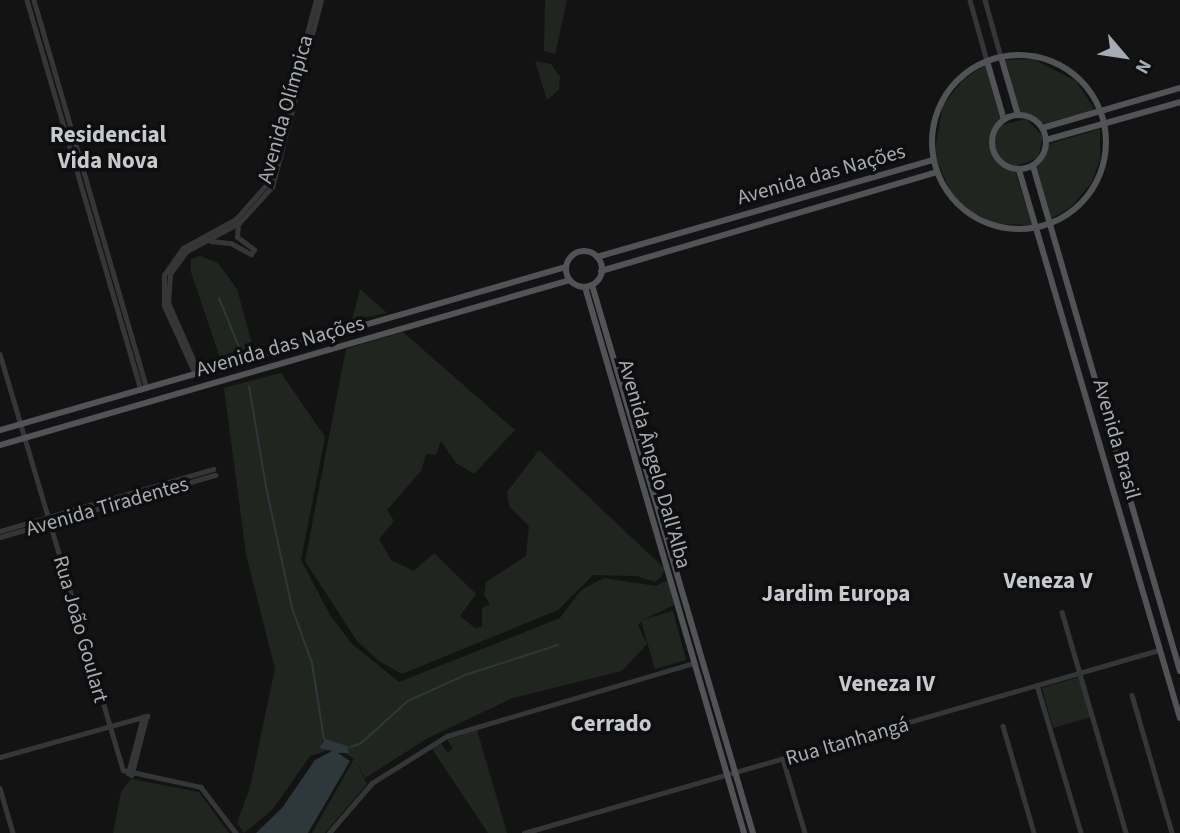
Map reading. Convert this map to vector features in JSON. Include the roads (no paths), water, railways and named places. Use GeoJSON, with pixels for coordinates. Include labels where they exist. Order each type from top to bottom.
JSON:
{"type":"FeatureCollection","features":[{"type":"Feature","properties":{"kind":"main road"},"geometry":{"type":"LineString","coordinates":[[1030,55],[1057,62],[1090,89],[1105,124],[1107,149],[1098,178],[1082,203],[1050,225],[1038,229],[1009,229],[977,219],[954,201],[933,160],[933,126],[943,100],[958,80],[987,61],[1001,57],[1030,55]]}},
{"type":"Feature","properties":{"kind":"main road"},"geometry":{"type":"LineString","coordinates":[[1001,57],[1018,115],[1042,128],[1046,140],[1042,156],[1033,166],[1019,170],[1004,166],[993,150],[993,133],[1004,120],[1018,115]]}},
{"type":"Feature","properties":{"kind":"main road"},"geometry":{"type":"LineString","coordinates":[[987,61],[1004,120]]}},
{"type":"Feature","properties":{"kind":"main road"},"geometry":{"type":"LineString","coordinates":[[1042,128],[1180,88]]}},
{"type":"Feature","properties":{"kind":"main road"},"geometry":{"type":"LineString","coordinates":[[1046,140],[1180,102]]}},
{"type":"Feature","properties":{"kind":"main road","name":"Avenida das Nações"},"geometry":{"type":"LineString","coordinates":[[597,257],[933,160]]}},
{"type":"Feature","properties":{"kind":"main road","name":"Avenida Brasil"},"geometry":{"type":"LineString","coordinates":[[1033,166],[1179,668]]}},
{"type":"Feature","properties":{"kind":"main road","name":"Avenida Brasil"},"geometry":{"type":"LineString","coordinates":[[1019,170],[1180,718]]}},
{"type":"Feature","properties":{"kind":"main road","name":"Avenida das Nações"},"geometry":{"type":"LineString","coordinates":[[601,271],[937,172]]}},
{"type":"Feature","properties":{"kind":"main road"},"geometry":{"type":"LineString","coordinates":[[576,253],[597,257],[601,271],[589,286],[570,280],[566,267],[576,253]]}},
{"type":"Feature","properties":{"kind":"main road","name":"Avenida das Nações"},"geometry":{"type":"LineString","coordinates":[[0,430],[566,267]]}},
{"type":"Feature","properties":{"kind":"main road","name":"Avenida das Nações"},"geometry":{"type":"LineString","coordinates":[[0,445],[570,280]]}},
{"type":"Feature","properties":{"kind":"main road","name":"Avenida Ângelo Dall'Alba"},"geometry":{"type":"LineString","coordinates":[[589,286],[694,636],[698,662]]}},
{"type":"Feature","properties":{"kind":"main road","name":"Avenida Ângelo Dall'Alba"},"geometry":{"type":"LineString","coordinates":[[589,286],[691,651],[698,662]]}},
{"type":"Feature","properties":{"kind":"main road"},"geometry":{"type":"LineString","coordinates":[[1063,316],[1076,312]]}},
{"type":"Feature","properties":{"kind":"main road"},"geometry":{"type":"LineString","coordinates":[[162,383],[167,389],[166,397]]}},
{"type":"Feature","properties":{"kind":"main road"},"geometry":{"type":"LineString","coordinates":[[126,394],[124,404],[130,408]]}},
{"type":"Feature","properties":{"kind":"main road"},"geometry":{"type":"LineString","coordinates":[[1158,646],[1169,637]]}},
{"type":"Feature","properties":{"kind":"main road"},"geometry":{"type":"LineString","coordinates":[[698,662],[706,677],[744,833]]}},
{"type":"Feature","properties":{"kind":"main road"},"geometry":{"type":"LineString","coordinates":[[698,662],[709,711],[753,833]]}},
{"type":"Feature","properties":{"kind":"main road"},"geometry":{"type":"LineString","coordinates":[[1166,670],[1179,668]]}},
{"type":"Feature","properties":{"kind":"street"},"geometry":{"type":"LineString","coordinates":[[27,0],[144,389]]}},
{"type":"Feature","properties":{"kind":"street"},"geometry":{"type":"LineString","coordinates":[[34,0],[144,389]]}},
{"type":"Feature","properties":{"kind":"street","name":"Avenida Olímpica"},"geometry":{"type":"LineString","coordinates":[[197,374],[164,306],[164,275],[183,248],[236,219],[267,184],[316,0]]}},
{"type":"Feature","properties":{"kind":"street","name":"Avenida Olímpica"},"geometry":{"type":"LineString","coordinates":[[197,374],[166,292],[180,257],[239,223],[272,187],[321,0]]}},
{"type":"Feature","properties":{"kind":"street"},"geometry":{"type":"LineString","coordinates":[[970,0],[987,61]]}},
{"type":"Feature","properties":{"kind":"street"},"geometry":{"type":"LineString","coordinates":[[985,0],[1001,57]]}},
{"type":"Feature","properties":{"kind":"street"},"geometry":{"type":"LineString","coordinates":[[210,241],[231,243],[253,252],[239,240],[239,223]]}},
{"type":"Feature","properties":{"kind":"street","name":"Rua João Goulart"},"geometry":{"type":"LineString","coordinates":[[0,354],[109,725],[123,770],[130,774]]}},
{"type":"Feature","properties":{"kind":"street","name":"Avenida Tiradentes"},"geometry":{"type":"LineString","coordinates":[[0,537],[214,472]]}},
{"type":"Feature","properties":{"kind":"street","name":"Avenida Tiradentes"},"geometry":{"type":"LineString","coordinates":[[0,531],[49,520]]}},
{"type":"Feature","properties":{"kind":"street"},"geometry":{"type":"LineString","coordinates":[[1062,612],[1126,833]]}},
{"type":"Feature","properties":{"kind":"street","name":"Rua Itanhangá"},"geometry":{"type":"LineString","coordinates":[[524,833],[783,760],[1080,672],[1158,646]]}},
{"type":"Feature","properties":{"kind":"street"},"geometry":{"type":"LineString","coordinates":[[329,833],[373,783],[447,736],[698,662]]}},
{"type":"Feature","properties":{"kind":"street"},"geometry":{"type":"LineString","coordinates":[[1037,685],[1081,833]]}},
{"type":"Feature","properties":{"kind":"street"},"geometry":{"type":"LineString","coordinates":[[1132,695],[1172,833]]}},
{"type":"Feature","properties":{"kind":"street"},"geometry":{"type":"LineString","coordinates":[[0,757],[145,717],[130,774],[201,787],[236,833]]}},
{"type":"Feature","properties":{"kind":"street"},"geometry":{"type":"LineString","coordinates":[[1003,726],[1034,833]]}},
{"type":"Feature","properties":{"kind":"street"},"geometry":{"type":"LineString","coordinates":[[783,760],[805,833]]}},
{"type":"Feature","properties":{"kind":"street"},"geometry":{"type":"LineString","coordinates":[[0,788],[13,833]]}},
{"type":"Feature","properties":{"kind":"waterway"},"geometry":{"type":"LineString","coordinates":[[219,298],[239,347]]}},
{"type":"Feature","properties":{"kind":"waterway"},"geometry":{"type":"LineString","coordinates":[[249,386],[267,492],[292,608],[312,663],[324,739]]}},
{"type":"Feature","properties":{"kind":"waterway"},"geometry":{"type":"LineString","coordinates":[[350,747],[360,744],[408,701],[465,675],[558,645]]}},
{"type":"Feature","properties":{"kind":"district","name":"Residencial Vida Nova"},"geometry":{"type":"Point","coordinates":[108,148]}},
{"type":"Feature","properties":{"kind":"district","name":"Veneza V"},"geometry":{"type":"Point","coordinates":[1048,581]}},
{"type":"Feature","properties":{"kind":"district","name":"Jardim Europa"},"geometry":{"type":"Point","coordinates":[836,594]}},
{"type":"Feature","properties":{"kind":"district","name":"Veneza IV"},"geometry":{"type":"Point","coordinates":[887,684]}},
{"type":"Feature","properties":{"kind":"district","name":"Cerrado"},"geometry":{"type":"Point","coordinates":[611,724]}}]}
